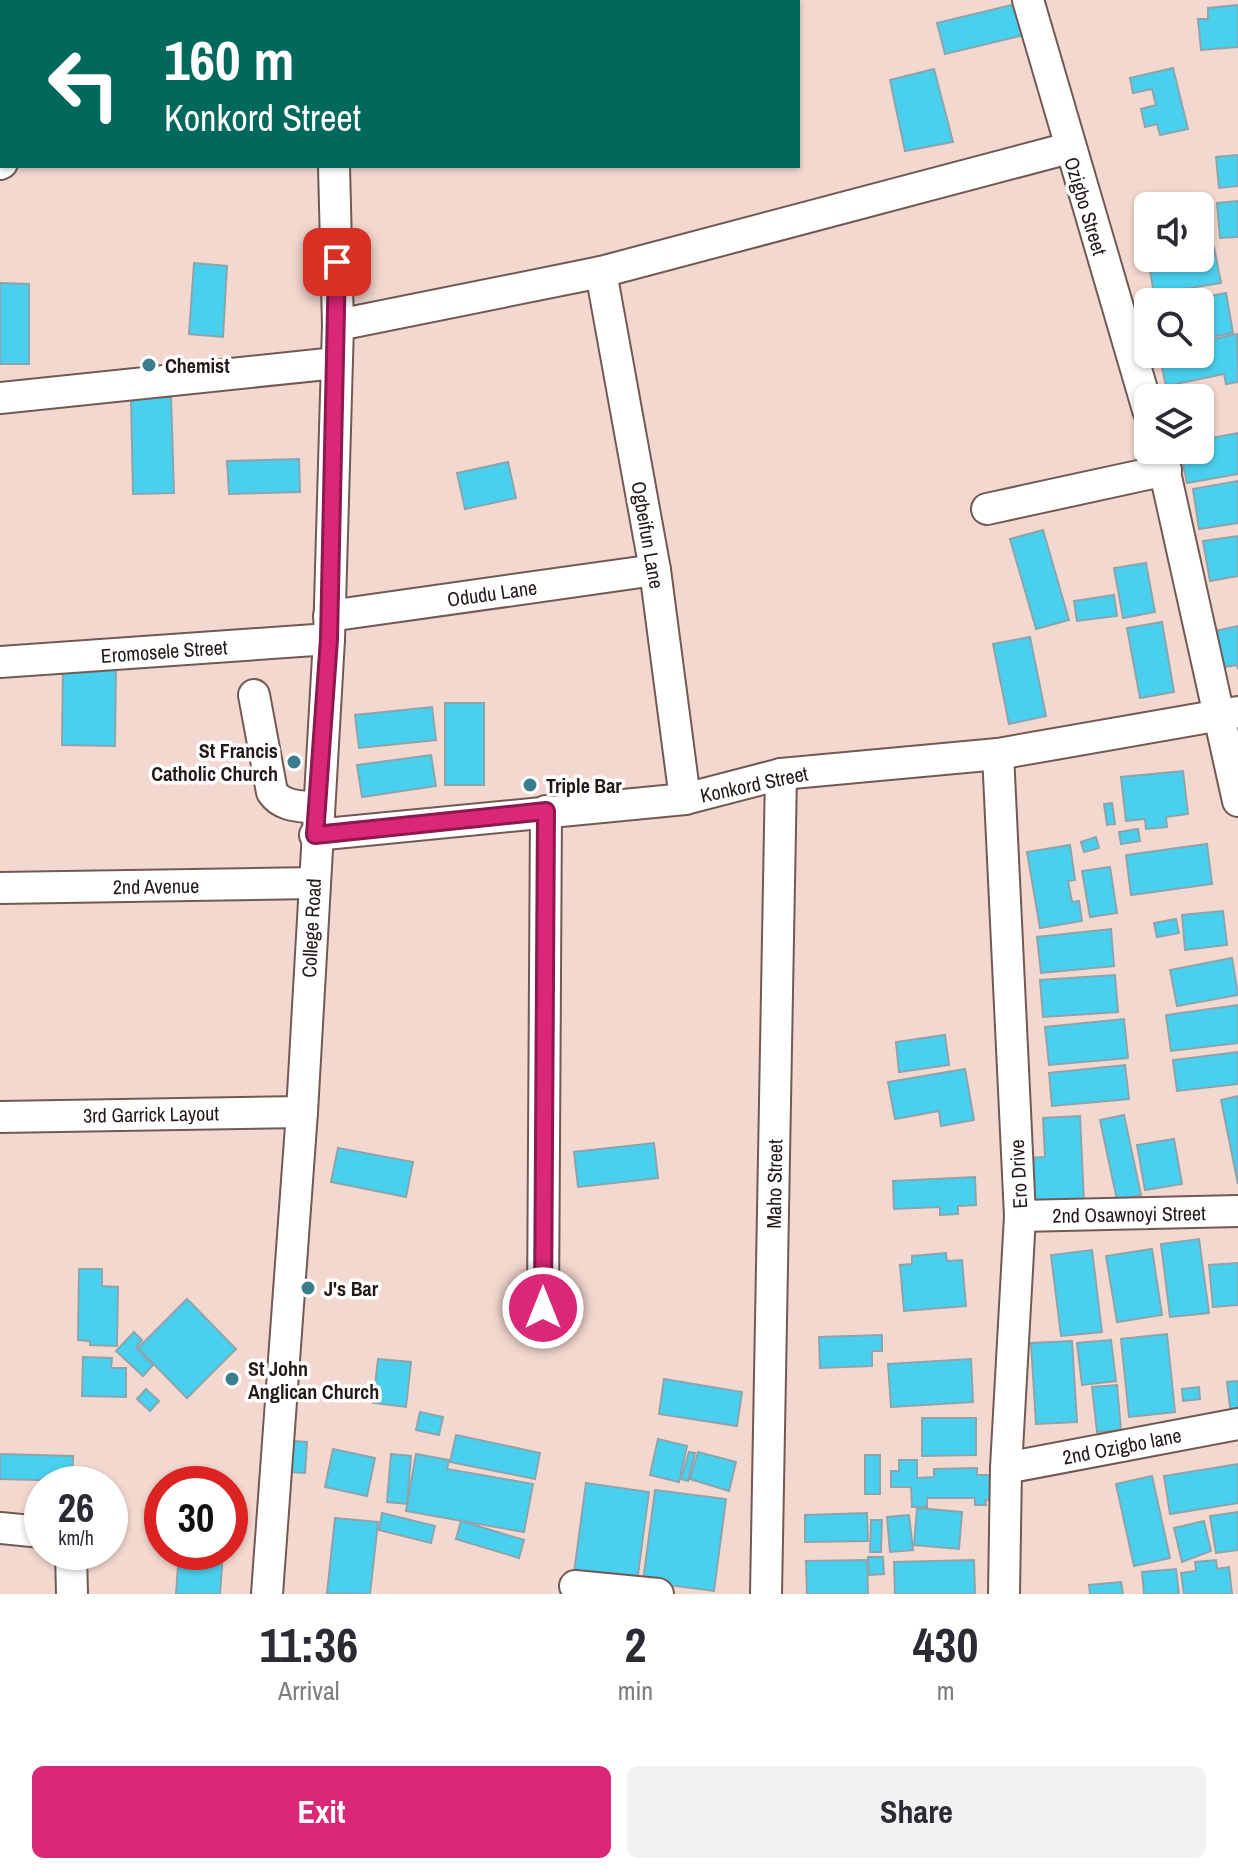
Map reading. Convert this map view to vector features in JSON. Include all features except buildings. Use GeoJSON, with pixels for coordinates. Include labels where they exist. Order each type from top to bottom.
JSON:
{"type":"FeatureCollection","features":[{"type":"Feature","properties":{"kind":"street","name":"Ozigbo Street"},"geometry":{"type":"LineString","coordinates":[[1028,0],[1140,384]]}},
{"type":"Feature","properties":{"kind":"street"},"geometry":{"type":"LineString","coordinates":[[338,325],[601,272],[1069,148]]}},
{"type":"Feature","properties":{"kind":"street","name":"College Road"},"geometry":{"type":"LineString","coordinates":[[267,1594],[302,1112],[329,628],[338,325],[334,168]]}},
{"type":"Feature","properties":{"kind":"street","name":"Ogbeifun Lane"},"geometry":{"type":"LineString","coordinates":[[601,272],[655,570],[685,799]]}},
{"type":"Feature","properties":{"kind":"street"},"geometry":{"type":"LineString","coordinates":[[0,398],[336,363]]}},
{"type":"Feature","properties":{"kind":"street"},"geometry":{"type":"LineString","coordinates":[[987,509],[1149,464]]}},
{"type":"Feature","properties":{"kind":"street"},"geometry":{"type":"LineString","coordinates":[[1164,464],[1228,713],[1238,801]]}},
{"type":"Feature","properties":{"kind":"street","name":"Odudu Lane"},"geometry":{"type":"LineString","coordinates":[[329,628],[655,570]]}},
{"type":"Feature","properties":{"kind":"street","name":"Eromosele Street"},"geometry":{"type":"LineString","coordinates":[[0,662],[329,628]]}},
{"type":"Feature","properties":{"kind":"street","name":"Konkord Street"},"geometry":{"type":"LineString","coordinates":[[254,695],[272,792],[278,800],[316,822],[546,811],[685,799],[781,774],[998,754],[1228,713]]}},
{"type":"Feature","properties":{"kind":"street","name":"Ero Drive"},"geometry":{"type":"LineString","coordinates":[[998,754],[1020,1216],[1006,1468],[1004,1594]]}},
{"type":"Feature","properties":{"kind":"street","name":"Maho Street"},"geometry":{"type":"LineString","coordinates":[[766,1594],[781,774]]}},
{"type":"Feature","properties":{"kind":"street"},"geometry":{"type":"LineString","coordinates":[[543,1308],[546,811]]}},
{"type":"Feature","properties":{"kind":"street","name":"2nd Avenue"},"geometry":{"type":"LineString","coordinates":[[0,888],[313,883]]}},
{"type":"Feature","properties":{"kind":"street","name":"3rd Garrick Layout"},"geometry":{"type":"LineString","coordinates":[[0,1117],[302,1112]]}},
{"type":"Feature","properties":{"kind":"street","name":"2nd Osawnoyi Street"},"geometry":{"type":"LineString","coordinates":[[1020,1216],[1238,1211]]}},
{"type":"Feature","properties":{"kind":"street","name":"2nd Ozigbo lane"},"geometry":{"type":"LineString","coordinates":[[1006,1468],[1238,1424]]}},
{"type":"Feature","properties":{"kind":"street"},"geometry":{"type":"LineString","coordinates":[[0,1528],[24,1530]]}},
{"type":"Feature","properties":{"kind":"street"},"geometry":{"type":"LineString","coordinates":[[71,1570],[72,1594]]}},
{"type":"Feature","properties":{"kind":"street"},"geometry":{"type":"LineString","coordinates":[[575,1586],[658,1594]]}},
{"type":"Feature","properties":{"kind":"place","name":"Chemist"},"geometry":{"type":"Point","coordinates":[149,365]}},
{"type":"Feature","properties":{"kind":"place","name":"St Francis Catholic Church"},"geometry":{"type":"Point","coordinates":[294,762]}},
{"type":"Feature","properties":{"kind":"place","name":"Triple Bar"},"geometry":{"type":"Point","coordinates":[530,785]}},
{"type":"Feature","properties":{"kind":"place","name":"J's Bar"},"geometry":{"type":"Point","coordinates":[308,1288]}},
{"type":"Feature","properties":{"kind":"place","name":"St John Anglican Church"},"geometry":{"type":"Point","coordinates":[232,1379]}},
{"type":"Feature","properties":{"kind":"route"},"geometry":{"type":"LineString","coordinates":[[337,262],[329,639],[315,835],[546,811],[543,1308]]}}]}
